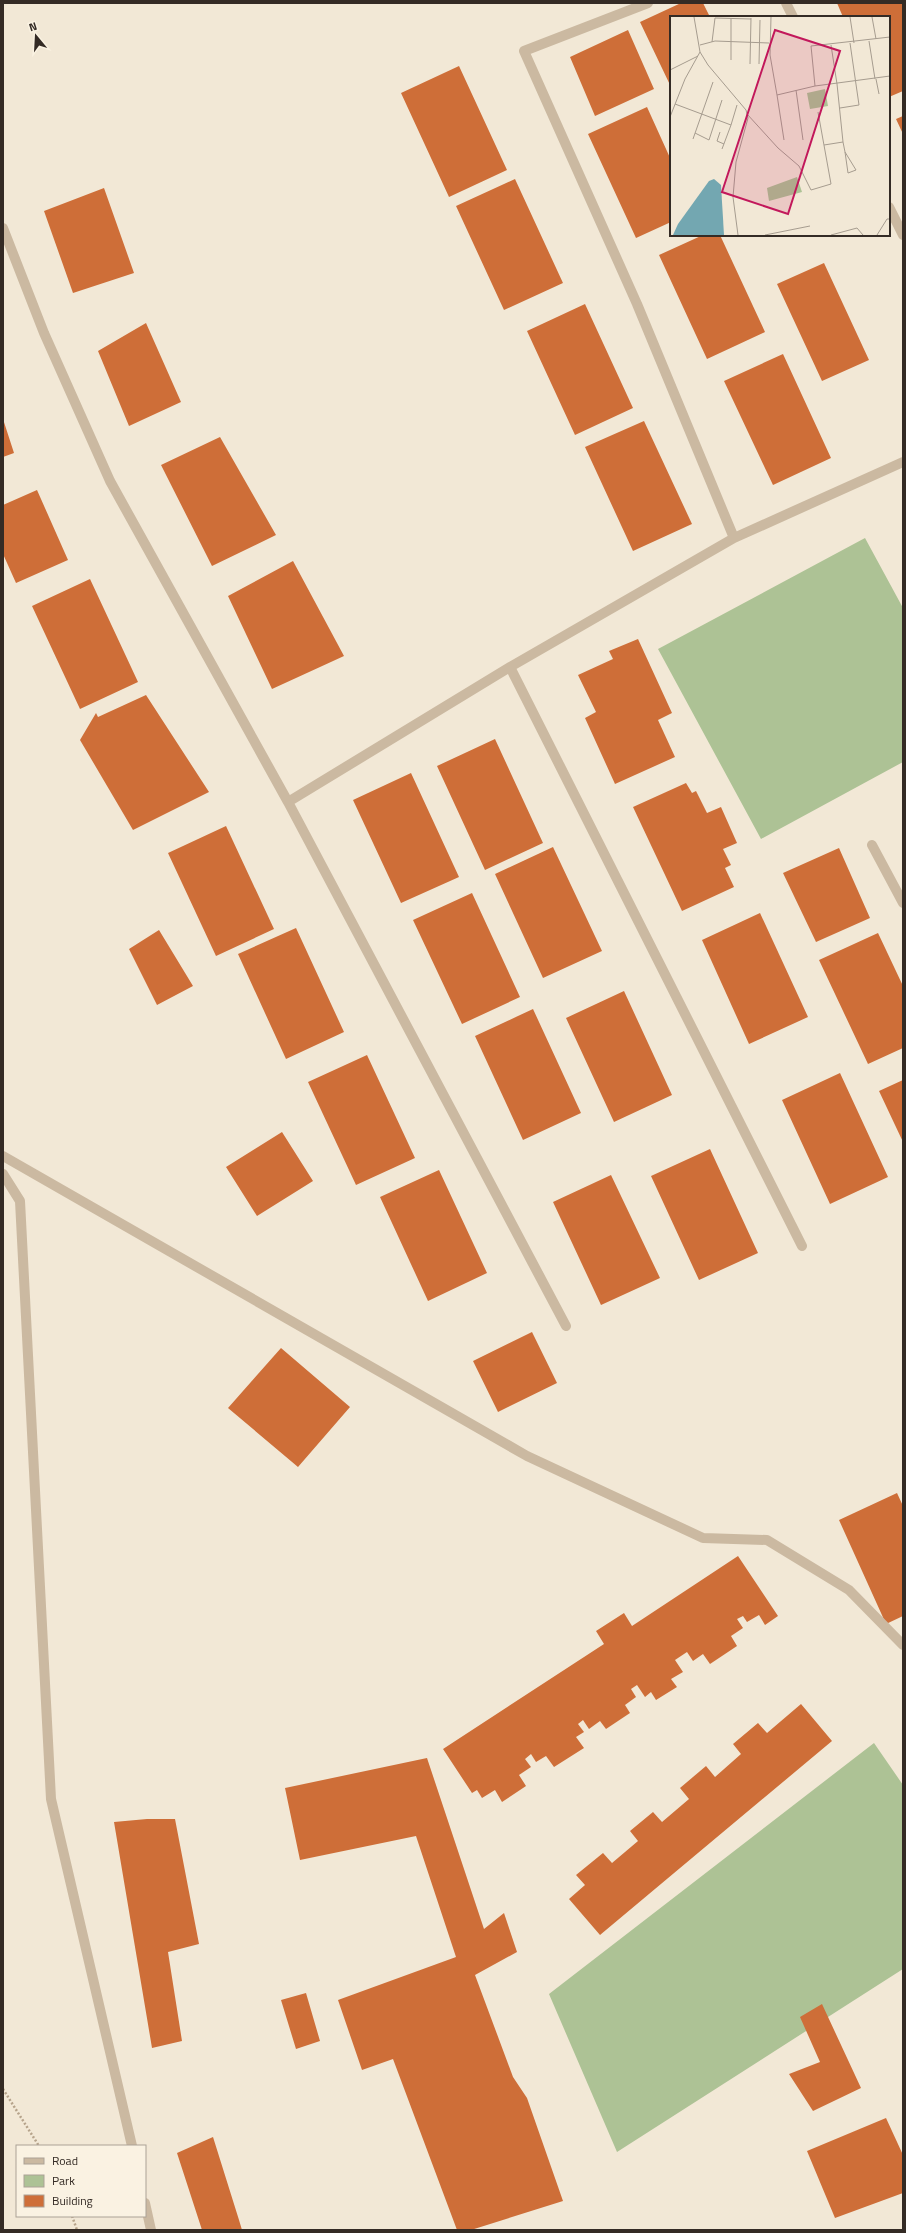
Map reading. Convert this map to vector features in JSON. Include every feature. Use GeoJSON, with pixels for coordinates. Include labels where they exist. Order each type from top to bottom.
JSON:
{"type":"FeatureCollection","features":[{"type":"Feature","properties":{"kind":"street"},"geometry":{"type":"LineString","coordinates":[[648,3],[524,51],[637,304],[734,538]]}},
{"type":"Feature","properties":{"kind":"street"},"geometry":{"type":"LineString","coordinates":[[786,3],[792,16]]}},
{"type":"Feature","properties":{"kind":"street"},"geometry":{"type":"LineString","coordinates":[[890,209],[903,235]]}},
{"type":"Feature","properties":{"kind":"street"},"geometry":{"type":"LineString","coordinates":[[3,228],[44,333],[110,481],[288,802],[566,1326]]}},
{"type":"Feature","properties":{"kind":"street"},"geometry":{"type":"LineString","coordinates":[[288,802],[510,667],[734,538],[903,462]]}},
{"type":"Feature","properties":{"kind":"street"},"geometry":{"type":"LineString","coordinates":[[510,667],[802,1246]]}},
{"type":"Feature","properties":{"kind":"street"},"geometry":{"type":"LineString","coordinates":[[872,845],[903,903]]}},
{"type":"Feature","properties":{"kind":"street"},"geometry":{"type":"LineString","coordinates":[[3,1156],[527,1456],[703,1538],[767,1540],[849,1590],[903,1645]]}},
{"type":"Feature","properties":{"kind":"street"},"geometry":{"type":"LineString","coordinates":[[3,1174],[20,1201],[51,1799],[132,2145]]}},
{"type":"Feature","properties":{"kind":"street"},"geometry":{"type":"LineString","coordinates":[[146,2208],[151,2230]]}},
{"type":"Feature","properties":{"kind":"path"},"geometry":{"type":"LineString","coordinates":[[3,2089],[38,2145]]}},
{"type":"Feature","properties":{"kind":"path"},"geometry":{"type":"LineString","coordinates":[[72,2217],[77,2230]]}},
{"type":"Feature","properties":{"kind":"green space"},"geometry":{"type":"Polygon","coordinates":[[[865,538],[903,608],[903,762],[761,839],[658,649],[865,538]]]}},
{"type":"Feature","properties":{"kind":"green space"},"geometry":{"type":"Polygon","coordinates":[[[874,1743],[903,1785],[903,1969],[617,2152],[549,1994],[874,1743]]]}},
{"type":"Feature","properties":{"kind":"building"},"geometry":{"type":"Polygon","coordinates":[[[681,3],[703,3],[710,16],[670,16],[670,85],[640,22],[681,3]]]}},
{"type":"Feature","properties":{"kind":"building"},"geometry":{"type":"Polygon","coordinates":[[[837,3],[903,3],[903,91],[890,97],[890,16],[843,16],[837,3]]]}},
{"type":"Feature","properties":{"kind":"building"},"geometry":{"type":"Polygon","coordinates":[[[628,30],[654,89],[595,116],[570,57],[628,30]]]}},
{"type":"Feature","properties":{"kind":"building"},"geometry":{"type":"Polygon","coordinates":[[[459,66],[507,170],[449,197],[401,93],[459,66]]]}},
{"type":"Feature","properties":{"kind":"building"},"geometry":{"type":"Polygon","coordinates":[[[647,107],[670,158],[670,222],[636,238],[588,134],[647,107]]]}},
{"type":"Feature","properties":{"kind":"building"},"geometry":{"type":"Polygon","coordinates":[[[903,116],[903,134],[896,119],[903,116]]]}},
{"type":"Feature","properties":{"kind":"building"},"geometry":{"type":"Polygon","coordinates":[[[515,179],[563,283],[504,310],[456,206],[515,179]]]}},
{"type":"Feature","properties":{"kind":"building"},"geometry":{"type":"Polygon","coordinates":[[[104,188],[134,273],[73,293],[44,211],[104,188]]]}},
{"type":"Feature","properties":{"kind":"building"},"geometry":{"type":"Polygon","coordinates":[[[701,236],[720,236],[765,332],[707,359],[659,255],[701,236]]]}},
{"type":"Feature","properties":{"kind":"building"},"geometry":{"type":"Polygon","coordinates":[[[824,263],[869,360],[822,381],[777,284],[824,263]]]}},
{"type":"Feature","properties":{"kind":"building"},"geometry":{"type":"Polygon","coordinates":[[[585,304],[633,408],[575,435],[527,331],[585,304]]]}},
{"type":"Feature","properties":{"kind":"building"},"geometry":{"type":"Polygon","coordinates":[[[146,323],[181,402],[129,426],[98,351],[146,323]]]}},
{"type":"Feature","properties":{"kind":"building"},"geometry":{"type":"Polygon","coordinates":[[[783,354],[831,458],[773,485],[724,381],[783,354]]]}},
{"type":"Feature","properties":{"kind":"building"},"geometry":{"type":"Polygon","coordinates":[[[3,419],[14,453],[3,457],[3,419]]]}},
{"type":"Feature","properties":{"kind":"building"},"geometry":{"type":"Polygon","coordinates":[[[644,421],[692,524],[633,551],[585,447],[644,421]]]}},
{"type":"Feature","properties":{"kind":"building"},"geometry":{"type":"Polygon","coordinates":[[[220,437],[276,535],[212,566],[161,465],[220,437]]]}},
{"type":"Feature","properties":{"kind":"building"},"geometry":{"type":"Polygon","coordinates":[[[37,490],[68,560],[16,583],[3,554],[3,505],[37,490]]]}},
{"type":"Feature","properties":{"kind":"building"},"geometry":{"type":"Polygon","coordinates":[[[293,561],[344,656],[272,689],[228,596],[293,561]]]}},
{"type":"Feature","properties":{"kind":"building"},"geometry":{"type":"Polygon","coordinates":[[[90,579],[138,682],[80,709],[32,606],[90,579]]]}},
{"type":"Feature","properties":{"kind":"building"},"geometry":{"type":"Polygon","coordinates":[[[638,639],[672,713],[658,720],[675,757],[615,784],[585,718],[596,712],[578,675],[613,659],[609,651],[638,639]]]}},
{"type":"Feature","properties":{"kind":"building"},"geometry":{"type":"Polygon","coordinates":[[[146,695],[209,792],[133,830],[80,740],[96,713],[98,717],[146,695]]]}},
{"type":"Feature","properties":{"kind":"building"},"geometry":{"type":"Polygon","coordinates":[[[495,739],[543,843],[485,870],[437,766],[495,739]]]}},
{"type":"Feature","properties":{"kind":"building"},"geometry":{"type":"Polygon","coordinates":[[[411,773],[459,877],[401,903],[353,800],[411,773]]]}},
{"type":"Feature","properties":{"kind":"building"},"geometry":{"type":"Polygon","coordinates":[[[686,783],[692,793],[696,791],[707,813],[721,807],[737,843],[723,849],[731,865],[725,868],[734,887],[682,911],[633,807],[686,783]]]}},
{"type":"Feature","properties":{"kind":"building"},"geometry":{"type":"Polygon","coordinates":[[[226,826],[274,929],[216,956],[168,853],[226,826]]]}},
{"type":"Feature","properties":{"kind":"building"},"geometry":{"type":"Polygon","coordinates":[[[553,847],[602,951],[543,978],[495,874],[553,847]]]}},
{"type":"Feature","properties":{"kind":"building"},"geometry":{"type":"Polygon","coordinates":[[[839,848],[870,918],[816,942],[783,873],[839,848]]]}},
{"type":"Feature","properties":{"kind":"building"},"geometry":{"type":"Polygon","coordinates":[[[472,893],[520,997],[462,1024],[413,920],[472,893]]]}},
{"type":"Feature","properties":{"kind":"building"},"geometry":{"type":"Polygon","coordinates":[[[760,913],[808,1017],[749,1044],[702,940],[760,913]]]}},
{"type":"Feature","properties":{"kind":"building"},"geometry":{"type":"Polygon","coordinates":[[[296,928],[344,1032],[286,1059],[238,954],[296,928]]]}},
{"type":"Feature","properties":{"kind":"building"},"geometry":{"type":"Polygon","coordinates":[[[159,930],[193,986],[157,1005],[129,949],[159,930]]]}},
{"type":"Feature","properties":{"kind":"building"},"geometry":{"type":"Polygon","coordinates":[[[878,933],[903,986],[903,1048],[868,1064],[819,960],[878,933]]]}},
{"type":"Feature","properties":{"kind":"building"},"geometry":{"type":"Polygon","coordinates":[[[624,991],[672,1095],[614,1122],[566,1018],[624,991]]]}},
{"type":"Feature","properties":{"kind":"building"},"geometry":{"type":"Polygon","coordinates":[[[533,1009],[581,1113],[523,1140],[475,1036],[533,1009]]]}},
{"type":"Feature","properties":{"kind":"building"},"geometry":{"type":"Polygon","coordinates":[[[367,1055],[415,1158],[356,1185],[308,1082],[367,1055]]]}},
{"type":"Feature","properties":{"kind":"building"},"geometry":{"type":"Polygon","coordinates":[[[840,1073],[888,1177],[830,1204],[782,1100],[840,1073]]]}},
{"type":"Feature","properties":{"kind":"building"},"geometry":{"type":"Polygon","coordinates":[[[903,1080],[903,1142],[879,1091],[903,1080]]]}},
{"type":"Feature","properties":{"kind":"building"},"geometry":{"type":"Polygon","coordinates":[[[282,1132],[313,1181],[257,1216],[226,1167],[282,1132]]]}},
{"type":"Feature","properties":{"kind":"building"},"geometry":{"type":"Polygon","coordinates":[[[710,1149],[758,1253],[699,1280],[651,1176],[710,1149]]]}},
{"type":"Feature","properties":{"kind":"building"},"geometry":{"type":"Polygon","coordinates":[[[439,1170],[487,1273],[428,1301],[380,1197],[439,1170]]]}},
{"type":"Feature","properties":{"kind":"building"},"geometry":{"type":"Polygon","coordinates":[[[611,1175],[660,1278],[601,1305],[553,1202],[611,1175]]]}},
{"type":"Feature","properties":{"kind":"building"},"geometry":{"type":"Polygon","coordinates":[[[532,1332],[557,1383],[498,1412],[473,1361],[532,1332]]]}},
{"type":"Feature","properties":{"kind":"building"},"geometry":{"type":"Polygon","coordinates":[[[281,1348],[350,1407],[298,1467],[228,1408],[281,1348]]]}},
{"type":"Feature","properties":{"kind":"building"},"geometry":{"type":"Polygon","coordinates":[[[897,1493],[903,1506],[903,1616],[886,1624],[839,1520],[897,1493]]]}},
{"type":"Feature","properties":{"kind":"building"},"geometry":{"type":"Polygon","coordinates":[[[738,1556],[778,1616],[765,1625],[759,1615],[747,1622],[743,1616],[737,1619],[743,1628],[731,1636],[737,1646],[710,1664],[703,1654],[693,1661],[687,1652],[675,1660],[683,1672],[671,1679],[677,1687],[656,1700],[651,1692],[645,1697],[637,1685],[631,1689],[636,1697],[625,1705],[630,1713],[606,1729],[600,1721],[589,1729],[583,1720],[578,1724],[584,1732],[576,1737],[584,1748],[554,1767],[546,1756],[536,1762],[531,1754],[525,1759],[531,1767],[519,1775],[526,1786],[502,1802],[495,1790],[482,1798],[477,1790],[472,1793],[443,1749],[604,1644],[596,1631],[624,1613],[632,1626],[738,1556]]]}},
{"type":"Feature","properties":{"kind":"building"},"geometry":{"type":"Polygon","coordinates":[[[801,1704],[832,1741],[600,1935],[569,1899],[585,1885],[576,1875],[603,1853],[612,1863],[638,1841],[630,1831],[653,1812],[662,1822],[689,1799],[680,1788],[706,1766],[715,1777],[741,1754],[733,1744],[758,1723],[767,1733],[801,1704]]]}},
{"type":"Feature","properties":{"kind":"building"},"geometry":{"type":"Polygon","coordinates":[[[427,1758],[484,1929],[504,1913],[517,1952],[475,1975],[513,2077],[527,2098],[563,2201],[471,2230],[457,2230],[393,2059],[362,2070],[338,2000],[456,1957],[416,1836],[300,1860],[285,1788],[427,1758]]]}},
{"type":"Feature","properties":{"kind":"building"},"geometry":{"type":"Polygon","coordinates":[[[147,1819],[175,1819],[199,1944],[168,1952],[182,2041],[152,2048],[114,1822],[147,1819]]]}},
{"type":"Feature","properties":{"kind":"building"},"geometry":{"type":"Polygon","coordinates":[[[306,1993],[320,2041],[296,2049],[281,2000],[306,1993]]]}},
{"type":"Feature","properties":{"kind":"building"},"geometry":{"type":"Polygon","coordinates":[[[822,2004],[861,2088],[813,2111],[789,2074],[820,2062],[800,2017],[822,2004]]]}},
{"type":"Feature","properties":{"kind":"building"},"geometry":{"type":"Polygon","coordinates":[[[886,2118],[903,2155],[903,2193],[835,2218],[807,2151],[886,2118]]]}},
{"type":"Feature","properties":{"kind":"building"},"geometry":{"type":"Polygon","coordinates":[[[213,2137],[242,2230],[202,2230],[177,2153],[213,2137]]]}}]}
